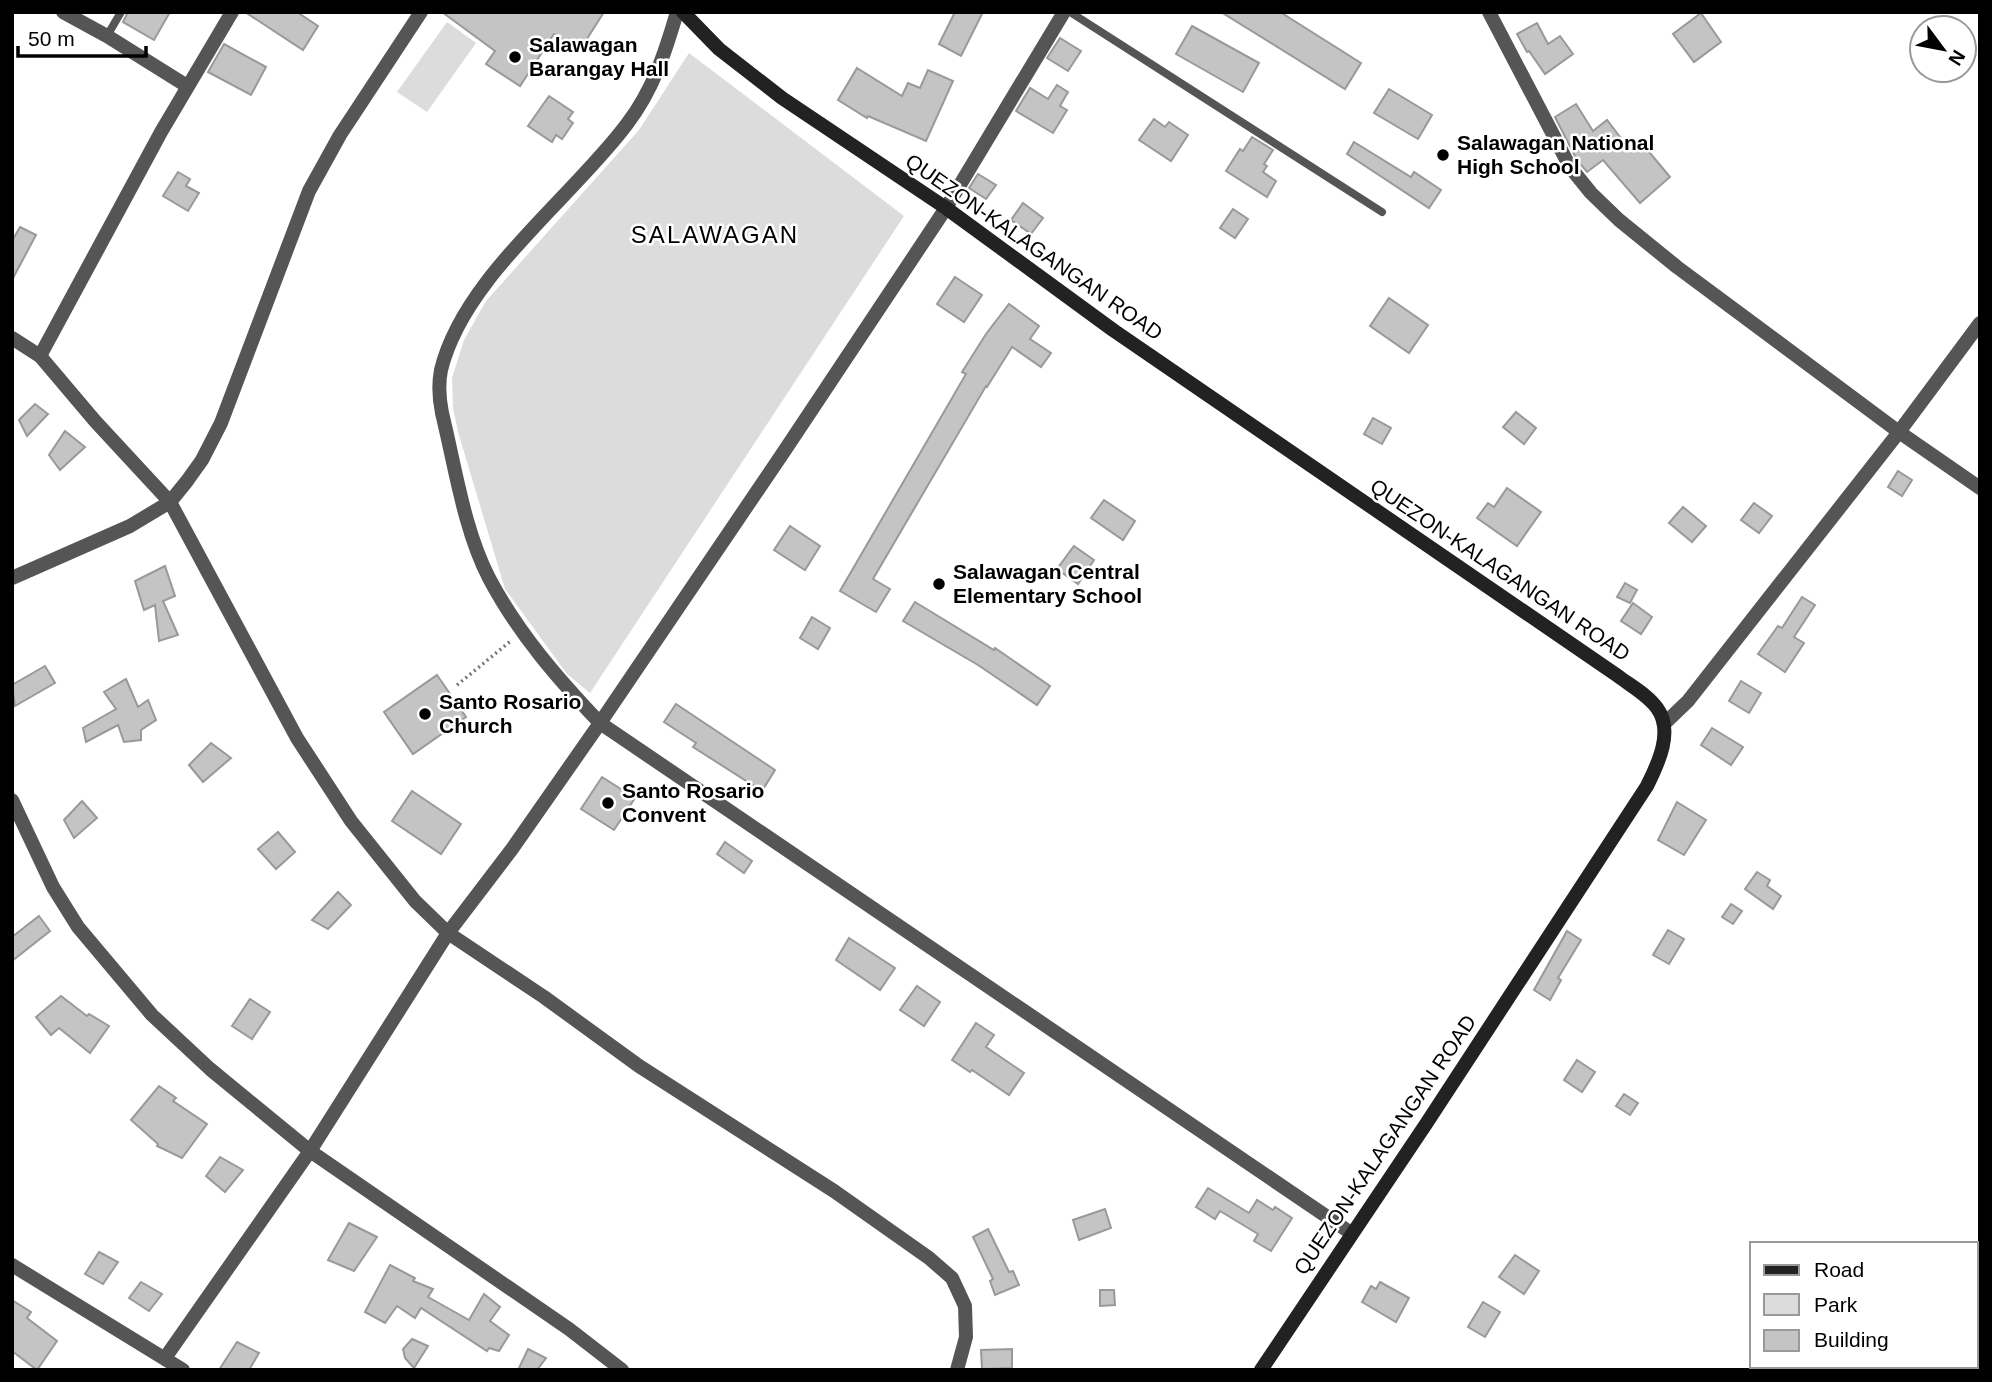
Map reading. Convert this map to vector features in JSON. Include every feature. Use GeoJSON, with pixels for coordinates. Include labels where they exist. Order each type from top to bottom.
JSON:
{"type":"FeatureCollection","features":[{"type":"Feature","properties":{"kind":"main road","name":"QUEZON-KALAGANGAN ROAD"},"geometry":{"type":"LineString","coordinates":[[683,12],[719,49],[782,98],[946,208],[1124,338],[1618,676],[1658,708],[1664,724],[1659,761],[1647,786],[1261,1370]]}},
{"type":"Feature","properties":{"kind":"street"},"geometry":{"type":"LineString","coordinates":[[63,12],[187,86]]}},
{"type":"Feature","properties":{"kind":"street"},"geometry":{"type":"LineString","coordinates":[[40,356],[187,86],[232,12]]}},
{"type":"Feature","properties":{"kind":"street"},"geometry":{"type":"LineString","coordinates":[[12,578],[130,526],[170,502],[202,460],[221,423],[309,191],[340,135],[421,12]]}},
{"type":"Feature","properties":{"kind":"street"},"geometry":{"type":"LineString","coordinates":[[677,12],[665,56],[649,91],[628,123],[481,290],[459,323],[441,371],[439,393],[442,413],[470,528],[488,576],[522,633],[600,723],[1351,1234]]}},
{"type":"Feature","properties":{"kind":"street"},"geometry":{"type":"LineString","coordinates":[[165,1358],[310,1151],[448,933],[512,849],[600,723],[946,208],[1064,12]]}},
{"type":"Feature","properties":{"kind":"street"},"geometry":{"type":"LineString","coordinates":[[1489,12],[1570,167],[1591,193],[1619,220],[1677,267],[1899,432],[1980,488]]}},
{"type":"Feature","properties":{"kind":"street"},"geometry":{"type":"LineString","coordinates":[[1664,724],[1688,701],[1899,432],[1980,323]]}},
{"type":"Feature","properties":{"kind":"street"},"geometry":{"type":"LineString","coordinates":[[12,338],[40,356],[95,421],[170,502],[303,748],[351,821],[415,901],[448,933],[544,997],[639,1066],[834,1191],[929,1258],[952,1278],[965,1306],[966,1337],[957,1370]]}},
{"type":"Feature","properties":{"kind":"street"},"geometry":{"type":"LineString","coordinates":[[12,800],[53,887],[78,928],[103,960],[162,1024],[210,1069],[310,1151],[569,1329],[622,1370]]}},
{"type":"Feature","properties":{"kind":"street"},"geometry":{"type":"LineString","coordinates":[[12,1265],[183,1370]]}},
{"type":"Feature","properties":{"kind":"lane"},"geometry":{"type":"LineString","coordinates":[[107,36],[121,12]]}},
{"type":"Feature","properties":{"kind":"lane"},"geometry":{"type":"LineString","coordinates":[[1070,12],[1382,212]]}},
{"type":"Feature","properties":{"kind":"path"},"geometry":{"type":"LineString","coordinates":[[457,685],[522,633]]}},
{"type":"Feature","properties":{"kind":"green space"},"geometry":{"type":"Polygon","coordinates":[[[447,22],[476,43],[427,112],[397,92],[447,22]]]}},
{"type":"Feature","properties":{"kind":"green space"},"geometry":{"type":"Polygon","coordinates":[[[689,53],[904,216],[590,693],[567,674],[505,589],[458,432],[453,408],[452,378],[464,340],[486,301],[639,130],[689,53]]]}},
{"type":"Feature","properties":{"kind":"building"},"geometry":{"type":"Polygon","coordinates":[[[128,12],[170,12],[154,40],[123,22],[128,12]]]}},
{"type":"Feature","properties":{"kind":"building"},"geometry":{"type":"Polygon","coordinates":[[[245,12],[297,12],[318,26],[303,50],[245,12]]]}},
{"type":"Feature","properties":{"kind":"building"},"geometry":{"type":"Polygon","coordinates":[[[442,12],[604,12],[580,50],[554,34],[520,86],[486,64],[495,51],[442,12]]]}},
{"type":"Feature","properties":{"kind":"building"},"geometry":{"type":"Polygon","coordinates":[[[955,12],[983,12],[961,56],[939,44],[955,12]]]}},
{"type":"Feature","properties":{"kind":"building"},"geometry":{"type":"Polygon","coordinates":[[[1221,12],[1280,12],[1361,63],[1345,89],[1221,12]]]}},
{"type":"Feature","properties":{"kind":"building"},"geometry":{"type":"Polygon","coordinates":[[[1701,13],[1721,42],[1694,62],[1673,34],[1701,13]]]}},
{"type":"Feature","properties":{"kind":"building"},"geometry":{"type":"Polygon","coordinates":[[[1537,23],[1548,44],[1560,36],[1573,54],[1545,74],[1529,51],[1527,52],[1517,34],[1537,23]]]}},
{"type":"Feature","properties":{"kind":"building"},"geometry":{"type":"Polygon","coordinates":[[[1192,26],[1259,63],[1243,92],[1176,54],[1192,26]]]}},
{"type":"Feature","properties":{"kind":"building"},"geometry":{"type":"Polygon","coordinates":[[[1060,38],[1081,51],[1068,71],[1047,58],[1060,38]]]}},
{"type":"Feature","properties":{"kind":"building"},"geometry":{"type":"Polygon","coordinates":[[[224,44],[266,67],[251,95],[208,72],[224,44]]]}},
{"type":"Feature","properties":{"kind":"building"},"geometry":{"type":"Polygon","coordinates":[[[857,68],[902,96],[908,83],[920,88],[928,70],[953,81],[926,141],[868,116],[867,118],[838,100],[857,68]]]}},
{"type":"Feature","properties":{"kind":"building"},"geometry":{"type":"Polygon","coordinates":[[[1057,85],[1068,92],[1060,106],[1067,110],[1053,133],[1016,111],[1030,88],[1048,99],[1057,85]]]}},
{"type":"Feature","properties":{"kind":"building"},"geometry":{"type":"Polygon","coordinates":[[[1389,89],[1432,115],[1418,139],[1374,113],[1389,89]]]}},
{"type":"Feature","properties":{"kind":"building"},"geometry":{"type":"Polygon","coordinates":[[[549,96],[573,112],[568,119],[573,123],[562,139],[556,135],[552,142],[528,126],[549,96]]]}},
{"type":"Feature","properties":{"kind":"building"},"geometry":{"type":"Polygon","coordinates":[[[1576,104],[1593,131],[1607,120],[1630,150],[1640,141],[1670,177],[1640,203],[1603,160],[1587,172],[1577,160],[1555,117],[1576,104]]]}},
{"type":"Feature","properties":{"kind":"building"},"geometry":{"type":"Polygon","coordinates":[[[1154,119],[1165,127],[1169,122],[1188,135],[1171,161],[1139,140],[1154,119]]]}},
{"type":"Feature","properties":{"kind":"building"},"geometry":{"type":"Polygon","coordinates":[[[1252,137],[1273,150],[1264,164],[1267,166],[1263,172],[1276,181],[1267,197],[1226,171],[1240,149],[1243,151],[1252,137]]]}},
{"type":"Feature","properties":{"kind":"building"},"geometry":{"type":"Polygon","coordinates":[[[1354,142],[1411,177],[1414,172],[1441,190],[1429,208],[1347,154],[1354,142]]]}},
{"type":"Feature","properties":{"kind":"building"},"geometry":{"type":"Polygon","coordinates":[[[178,172],[190,179],[186,186],[199,193],[188,211],[163,196],[178,172]]]}},
{"type":"Feature","properties":{"kind":"building"},"geometry":{"type":"Polygon","coordinates":[[[978,174],[996,185],[986,199],[969,188],[978,174]]]}},
{"type":"Feature","properties":{"kind":"building"},"geometry":{"type":"Polygon","coordinates":[[[1023,203],[1043,218],[1031,234],[1011,220],[1023,203]]]}},
{"type":"Feature","properties":{"kind":"building"},"geometry":{"type":"Polygon","coordinates":[[[1233,209],[1248,219],[1235,238],[1220,228],[1233,209]]]}},
{"type":"Feature","properties":{"kind":"building"},"geometry":{"type":"Polygon","coordinates":[[[20,227],[36,235],[12,280],[12,241],[20,227]]]}},
{"type":"Feature","properties":{"kind":"building"},"geometry":{"type":"Polygon","coordinates":[[[955,277],[982,295],[964,322],[937,304],[955,277]]]}},
{"type":"Feature","properties":{"kind":"building"},"geometry":{"type":"Polygon","coordinates":[[[1389,298],[1428,325],[1409,353],[1370,326],[1389,298]]]}},
{"type":"Feature","properties":{"kind":"building"},"geometry":{"type":"Polygon","coordinates":[[[1009,304],[1039,326],[1030,339],[1051,353],[1041,367],[1012,347],[986,386],[873,579],[890,589],[876,612],[840,591],[966,374],[962,372],[1009,304]]]}},
{"type":"Feature","properties":{"kind":"building"},"geometry":{"type":"Polygon","coordinates":[[[35,404],[48,414],[27,436],[19,420],[35,404]]]}},
{"type":"Feature","properties":{"kind":"building"},"geometry":{"type":"Polygon","coordinates":[[[1516,412],[1536,428],[1524,444],[1503,427],[1516,412]]]}},
{"type":"Feature","properties":{"kind":"building"},"geometry":{"type":"Polygon","coordinates":[[[1373,418],[1391,428],[1382,444],[1364,434],[1373,418]]]}},
{"type":"Feature","properties":{"kind":"building"},"geometry":{"type":"Polygon","coordinates":[[[65,431],[85,447],[60,470],[49,455],[65,431]]]}},
{"type":"Feature","properties":{"kind":"building"},"geometry":{"type":"Polygon","coordinates":[[[1898,471],[1912,480],[1902,496],[1888,487],[1898,471]]]}},
{"type":"Feature","properties":{"kind":"building"},"geometry":{"type":"Polygon","coordinates":[[[1507,488],[1541,512],[1517,546],[1477,518],[1488,503],[1494,507],[1507,488]]]}},
{"type":"Feature","properties":{"kind":"building"},"geometry":{"type":"Polygon","coordinates":[[[1104,500],[1135,521],[1123,540],[1091,518],[1104,500]]]}},
{"type":"Feature","properties":{"kind":"building"},"geometry":{"type":"Polygon","coordinates":[[[1754,503],[1772,516],[1759,533],[1741,520],[1754,503]]]}},
{"type":"Feature","properties":{"kind":"building"},"geometry":{"type":"Polygon","coordinates":[[[1683,507],[1706,526],[1692,542],[1669,523],[1683,507]]]}},
{"type":"Feature","properties":{"kind":"building"},"geometry":{"type":"Polygon","coordinates":[[[790,526],[820,546],[805,570],[774,550],[790,526]]]}},
{"type":"Feature","properties":{"kind":"building"},"geometry":{"type":"Polygon","coordinates":[[[1074,546],[1094,560],[1078,584],[1057,569],[1074,546]]]}},
{"type":"Feature","properties":{"kind":"building"},"geometry":{"type":"Polygon","coordinates":[[[165,566],[175,596],[163,601],[178,635],[159,641],[155,605],[144,610],[135,581],[165,566]]]}},
{"type":"Feature","properties":{"kind":"building"},"geometry":{"type":"Polygon","coordinates":[[[1625,583],[1637,590],[1630,603],[1617,597],[1625,583]]]}},
{"type":"Feature","properties":{"kind":"building"},"geometry":{"type":"Polygon","coordinates":[[[1802,597],[1815,605],[1794,637],[1804,643],[1785,672],[1758,654],[1778,626],[1782,628],[1802,597]]]}},
{"type":"Feature","properties":{"kind":"building"},"geometry":{"type":"Polygon","coordinates":[[[915,602],[994,650],[995,648],[1050,686],[1037,705],[978,665],[903,621],[915,602]]]}},
{"type":"Feature","properties":{"kind":"building"},"geometry":{"type":"Polygon","coordinates":[[[1633,603],[1652,617],[1641,634],[1621,621],[1633,603]]]}},
{"type":"Feature","properties":{"kind":"building"},"geometry":{"type":"Polygon","coordinates":[[[812,617],[830,628],[818,649],[800,638],[812,617]]]}},
{"type":"Feature","properties":{"kind":"building"},"geometry":{"type":"Polygon","coordinates":[[[45,666],[55,683],[15,706],[12,685],[45,666]]]}},
{"type":"Feature","properties":{"kind":"building","name":"Santo Rosario Church"},"geometry":{"type":"Polygon","coordinates":[[[437,675],[466,717],[413,754],[384,712],[437,675]]]}},
{"type":"Feature","properties":{"kind":"building"},"geometry":{"type":"Polygon","coordinates":[[[126,679],[138,707],[148,700],[156,720],[141,730],[141,740],[124,742],[118,725],[86,742],[83,728],[116,709],[104,692],[126,679]]]}},
{"type":"Feature","properties":{"kind":"building"},"geometry":{"type":"Polygon","coordinates":[[[1741,681],[1761,693],[1749,713],[1729,701],[1741,681]]]}},
{"type":"Feature","properties":{"kind":"building"},"geometry":{"type":"Polygon","coordinates":[[[676,704],[775,770],[762,791],[693,747],[696,743],[664,722],[676,704]]]}},
{"type":"Feature","properties":{"kind":"building"},"geometry":{"type":"Polygon","coordinates":[[[1712,728],[1743,747],[1731,765],[1701,745],[1712,728]]]}},
{"type":"Feature","properties":{"kind":"building"},"geometry":{"type":"Polygon","coordinates":[[[211,743],[231,758],[203,782],[189,765],[211,743]]]}},
{"type":"Feature","properties":{"kind":"building","name":"Santo Rosario Convent"},"geometry":{"type":"Polygon","coordinates":[[[602,777],[635,798],[614,830],[581,809],[602,777]]]}},
{"type":"Feature","properties":{"kind":"building"},"geometry":{"type":"Polygon","coordinates":[[[412,791],[461,824],[441,854],[392,821],[412,791]]]}},
{"type":"Feature","properties":{"kind":"building"},"geometry":{"type":"Polygon","coordinates":[[[82,801],[97,818],[74,838],[64,820],[82,801]]]}},
{"type":"Feature","properties":{"kind":"building"},"geometry":{"type":"Polygon","coordinates":[[[1677,802],[1706,820],[1684,855],[1658,840],[1677,802]]]}},
{"type":"Feature","properties":{"kind":"building"},"geometry":{"type":"Polygon","coordinates":[[[278,832],[295,852],[276,869],[258,849],[278,832]]]}},
{"type":"Feature","properties":{"kind":"building"},"geometry":{"type":"Polygon","coordinates":[[[725,842],[752,861],[744,873],[717,854],[725,842]]]}},
{"type":"Feature","properties":{"kind":"building"},"geometry":{"type":"Polygon","coordinates":[[[1757,872],[1770,880],[1767,886],[1781,896],[1773,909],[1745,889],[1757,872]]]}},
{"type":"Feature","properties":{"kind":"building"},"geometry":{"type":"Polygon","coordinates":[[[338,892],[351,905],[328,929],[312,920],[338,892]]]}},
{"type":"Feature","properties":{"kind":"building"},"geometry":{"type":"Polygon","coordinates":[[[1731,904],[1742,911],[1733,924],[1722,917],[1731,904]]]}},
{"type":"Feature","properties":{"kind":"building"},"geometry":{"type":"Polygon","coordinates":[[[39,916],[50,931],[12,961],[12,937],[39,916]]]}},
{"type":"Feature","properties":{"kind":"building"},"geometry":{"type":"Polygon","coordinates":[[[1668,930],[1684,939],[1669,964],[1653,955],[1668,930]]]}},
{"type":"Feature","properties":{"kind":"building"},"geometry":{"type":"Polygon","coordinates":[[[1567,931],[1581,940],[1558,978],[1561,980],[1550,1000],[1534,990],[1567,931]]]}},
{"type":"Feature","properties":{"kind":"building"},"geometry":{"type":"Polygon","coordinates":[[[849,938],[895,968],[880,990],[836,960],[849,938]]]}},
{"type":"Feature","properties":{"kind":"building"},"geometry":{"type":"Polygon","coordinates":[[[917,986],[940,1002],[924,1026],[900,1010],[917,986]]]}},
{"type":"Feature","properties":{"kind":"building"},"geometry":{"type":"Polygon","coordinates":[[[61,996],[87,1016],[89,1014],[109,1026],[90,1053],[59,1028],[51,1035],[36,1017],[61,996]]]}},
{"type":"Feature","properties":{"kind":"building"},"geometry":{"type":"Polygon","coordinates":[[[250,999],[270,1012],[252,1039],[232,1026],[250,999]]]}},
{"type":"Feature","properties":{"kind":"building"},"geometry":{"type":"Polygon","coordinates":[[[976,1023],[994,1035],[986,1047],[1024,1073],[1009,1095],[952,1060],[976,1023]]]}},
{"type":"Feature","properties":{"kind":"building"},"geometry":{"type":"Polygon","coordinates":[[[1577,1060],[1595,1072],[1582,1092],[1564,1080],[1577,1060]]]}},
{"type":"Feature","properties":{"kind":"building"},"geometry":{"type":"Polygon","coordinates":[[[159,1086],[176,1098],[173,1101],[207,1124],[182,1158],[157,1146],[158,1144],[131,1120],[159,1086]]]}},
{"type":"Feature","properties":{"kind":"building"},"geometry":{"type":"Polygon","coordinates":[[[1624,1094],[1638,1103],[1630,1115],[1616,1106],[1624,1094]]]}},
{"type":"Feature","properties":{"kind":"building"},"geometry":{"type":"Polygon","coordinates":[[[220,1157],[243,1170],[225,1192],[206,1176],[220,1157]]]}},
{"type":"Feature","properties":{"kind":"building"},"geometry":{"type":"Polygon","coordinates":[[[1208,1188],[1249,1213],[1257,1200],[1292,1218],[1271,1251],[1254,1241],[1258,1234],[1220,1211],[1215,1219],[1196,1207],[1208,1188]]]}},
{"type":"Feature","properties":{"kind":"building"},"geometry":{"type":"Polygon","coordinates":[[[1105,1209],[1111,1228],[1079,1240],[1073,1220],[1105,1209]]]}},
{"type":"Feature","properties":{"kind":"building"},"geometry":{"type":"Polygon","coordinates":[[[349,1223],[377,1237],[354,1271],[328,1260],[349,1223]]]}},
{"type":"Feature","properties":{"kind":"building"},"geometry":{"type":"Polygon","coordinates":[[[988,1229],[1009,1272],[1013,1271],[1019,1285],[995,1295],[990,1281],[993,1279],[973,1237],[988,1229]]]}},
{"type":"Feature","properties":{"kind":"building"},"geometry":{"type":"Polygon","coordinates":[[[99,1252],[118,1262],[103,1284],[85,1274],[99,1252]]]}},
{"type":"Feature","properties":{"kind":"building"},"geometry":{"type":"Polygon","coordinates":[[[1515,1255],[1539,1271],[1524,1294],[1499,1277],[1515,1255]]]}},
{"type":"Feature","properties":{"kind":"building"},"geometry":{"type":"Polygon","coordinates":[[[390,1265],[415,1278],[413,1281],[433,1289],[428,1297],[469,1320],[484,1294],[500,1307],[490,1321],[509,1335],[499,1351],[489,1348],[487,1351],[421,1308],[415,1318],[397,1306],[385,1323],[365,1312],[390,1265]]]}},
{"type":"Feature","properties":{"kind":"building"},"geometry":{"type":"Polygon","coordinates":[[[141,1282],[162,1294],[149,1311],[129,1298],[141,1282]]]}},
{"type":"Feature","properties":{"kind":"building"},"geometry":{"type":"Polygon","coordinates":[[[1380,1282],[1409,1298],[1396,1322],[1362,1302],[1371,1286],[1376,1289],[1380,1282]]]}},
{"type":"Feature","properties":{"kind":"building"},"geometry":{"type":"Polygon","coordinates":[[[1100,1290],[1114,1290],[1115,1305],[1100,1306],[1100,1290]]]}},
{"type":"Feature","properties":{"kind":"building"},"geometry":{"type":"Polygon","coordinates":[[[12,1300],[31,1312],[27,1318],[57,1341],[37,1370],[12,1351],[12,1300]]]}},
{"type":"Feature","properties":{"kind":"building"},"geometry":{"type":"Polygon","coordinates":[[[1483,1302],[1500,1312],[1485,1337],[1468,1327],[1483,1302]]]}},
{"type":"Feature","properties":{"kind":"building"},"geometry":{"type":"Polygon","coordinates":[[[412,1339],[428,1346],[414,1368],[405,1358],[403,1349],[412,1339]]]}},
{"type":"Feature","properties":{"kind":"building"},"geometry":{"type":"Polygon","coordinates":[[[237,1342],[259,1353],[249,1370],[219,1370],[237,1342]]]}},
{"type":"Feature","properties":{"kind":"building"},"geometry":{"type":"Polygon","coordinates":[[[528,1349],[546,1358],[537,1370],[518,1370],[528,1349]]]}},
{"type":"Feature","properties":{"kind":"building"},"geometry":{"type":"Polygon","coordinates":[[[1012,1349],[1012,1368],[982,1369],[981,1350],[1012,1349]]]}},
{"type":"Feature","properties":{"kind":"place","name":"Salawagan Barangay Hall"},"geometry":{"type":"Point","coordinates":[515,57]}},
{"type":"Feature","properties":{"kind":"place","name":"Salawagan National High School"},"geometry":{"type":"Point","coordinates":[1443,155]}},
{"type":"Feature","properties":{"kind":"place","name":"Salawagan Central Elementary School"},"geometry":{"type":"Point","coordinates":[939,584]}},
{"type":"Feature","properties":{"kind":"place","name":"Santo Rosario Church"},"geometry":{"type":"Point","coordinates":[425,714]}},
{"type":"Feature","properties":{"kind":"place","name":"Santo Rosario Convent"},"geometry":{"type":"Point","coordinates":[608,803]}},
{"type":"Feature","properties":{"kind":"district","name":"SALAWAGAN"},"geometry":{"type":"Point","coordinates":[715,235]}}]}
